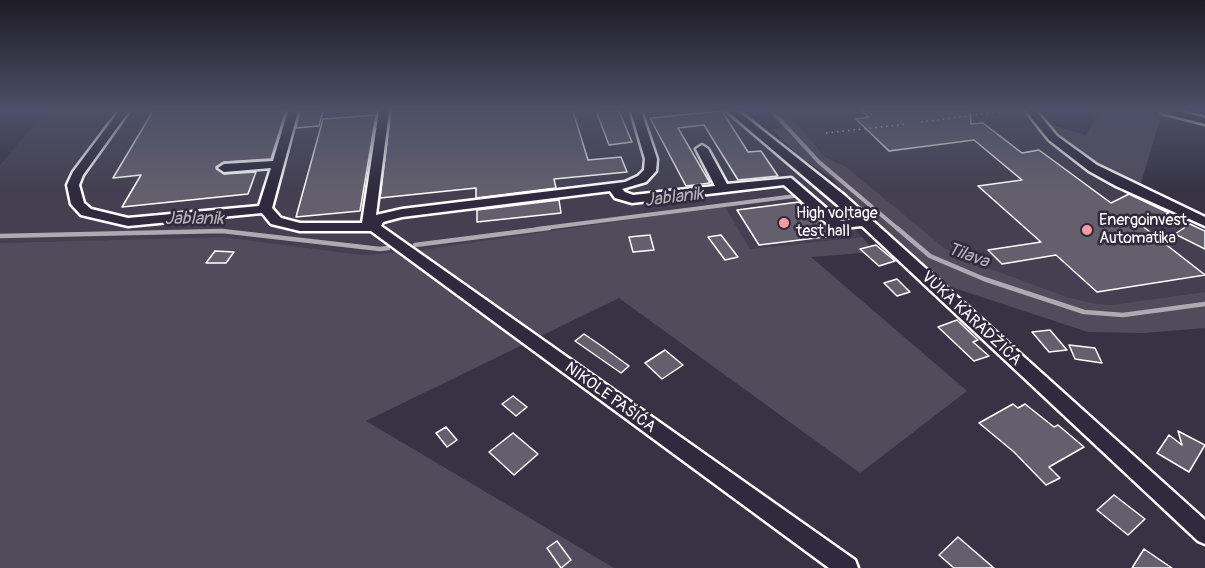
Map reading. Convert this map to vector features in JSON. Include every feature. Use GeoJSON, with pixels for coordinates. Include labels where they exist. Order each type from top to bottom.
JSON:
{"type":"FeatureCollection","features":[{"type":"Feature","properties":{"kind":"street"},"geometry":{"type":"LineString","coordinates":[[106,138],[73,185],[78,204],[86,212],[128,222],[266,209]]}},
{"type":"Feature","properties":{"kind":"street"},"geometry":{"type":"LineString","coordinates":[[266,209],[285,138]]}},
{"type":"Feature","properties":{"kind":"street"},"geometry":{"type":"LineString","coordinates":[[371,227],[381,138]]}},
{"type":"Feature","properties":{"kind":"street"},"geometry":{"type":"LineString","coordinates":[[371,227],[377,219],[402,213],[628,185],[642,179],[650,171],[651,159],[644,138]]}},
{"type":"Feature","properties":{"kind":"street","name":"VUKA KARADŽIĆA"},"geometry":{"type":"LineString","coordinates":[[763,138],[838,198],[1205,534]]}},
{"type":"Feature","properties":{"kind":"street"},"geometry":{"type":"LineString","coordinates":[[1053,138],[1093,168],[1120,183],[1205,222]]}},
{"type":"Feature","properties":{"kind":"street"},"geometry":{"type":"LineString","coordinates":[[702,149],[723,188]]}},
{"type":"Feature","properties":{"kind":"street"},"geometry":{"type":"LineString","coordinates":[[224,168],[278,164]]}},
{"type":"Feature","properties":{"kind":"street"},"geometry":{"type":"LineString","coordinates":[[613,186],[620,195],[632,199],[787,181],[838,226],[862,222]]}},
{"type":"Feature","properties":{"kind":"street"},"geometry":{"type":"LineString","coordinates":[[266,209],[276,221],[300,226],[371,227]]}},
{"type":"Feature","properties":{"kind":"street","name":"NIKOLE PAŠIĆA"},"geometry":{"type":"LineString","coordinates":[[371,227],[847,568]]}},
{"type":"Feature","properties":{"kind":"shaded area"},"geometry":{"type":"Polygon","coordinates":[[[23,138],[765,138],[839,198],[834,207],[862,237],[750,249],[415,251],[363,255],[223,237],[0,243],[0,165],[23,138]]]}},
{"type":"Feature","properties":{"kind":"shaded area"},"geometry":{"type":"Polygon","coordinates":[[[780,138],[809,138],[824,156],[846,167],[943,247],[964,259],[1067,297],[1110,305],[1205,292],[1205,328],[1144,333],[1088,332],[948,286],[861,214],[832,178],[801,158],[780,138]]]}},
{"type":"Feature","properties":{"kind":"shaded area"},"geometry":{"type":"Polygon","coordinates":[[[809,138],[1045,138],[1047,140],[1045,141],[1087,171],[1205,228],[1205,292],[1110,305],[1067,297],[964,259],[943,247],[836,161],[824,156],[809,138]]]}},
{"type":"Feature","properties":{"kind":"shaded area"},"geometry":{"type":"Polygon","coordinates":[[[1064,138],[1154,138],[1140,187],[1088,158],[1064,138]]]}},
{"type":"Feature","properties":{"kind":"shaded area"},"geometry":{"type":"Polygon","coordinates":[[[724,206],[750,249],[862,237],[875,252],[811,257],[967,391],[860,473],[619,298],[366,421],[614,568],[0,568],[0,243],[223,237],[363,255],[415,251],[724,206]]]}},
{"type":"Feature","properties":{"kind":"building"},"geometry":{"type":"Polygon","coordinates":[[[137,138],[278,138],[271,159],[224,162],[216,167],[224,174],[256,172],[248,194],[122,207],[141,175],[113,178],[137,138]]]}},
{"type":"Feature","properties":{"kind":"building"},"geometry":{"type":"Polygon","coordinates":[[[318,138],[372,138],[360,211],[296,217],[318,138]]]}},
{"type":"Feature","properties":{"kind":"building"},"geometry":{"type":"Polygon","coordinates":[[[388,138],[581,138],[588,160],[621,157],[627,172],[554,179],[556,188],[476,198],[476,188],[380,198],[388,138]]]}},
{"type":"Feature","properties":{"kind":"building"},"geometry":{"type":"Polygon","coordinates":[[[606,138],[630,138],[632,142],[609,145],[606,138]]]}},
{"type":"Feature","properties":{"kind":"building"},"geometry":{"type":"Polygon","coordinates":[[[660,138],[684,138],[710,183],[686,186],[660,138]]]}},
{"type":"Feature","properties":{"kind":"building"},"geometry":{"type":"Polygon","coordinates":[[[712,138],[739,138],[748,152],[761,151],[778,176],[738,180],[712,138]]]}},
{"type":"Feature","properties":{"kind":"building","name":"Energoinvest Automatika"},"geometry":{"type":"Polygon","coordinates":[[[875,138],[1002,138],[1022,153],[1039,150],[1111,203],[1129,194],[1169,213],[1151,222],[1145,219],[1141,225],[1205,275],[1097,292],[1056,255],[1002,264],[988,250],[1041,242],[978,186],[1022,180],[974,140],[889,151],[875,138]]]}},
{"type":"Feature","properties":{"kind":"building"},"geometry":{"type":"Polygon","coordinates":[[[559,200],[561,213],[477,222],[477,210],[559,200]]]}},
{"type":"Feature","properties":{"kind":"building","name":"High voltage test hall"},"geometry":{"type":"Polygon","coordinates":[[[799,202],[822,223],[832,236],[759,245],[737,210],[799,202]]]}},
{"type":"Feature","properties":{"kind":"building"},"geometry":{"type":"Polygon","coordinates":[[[1190,224],[1205,231],[1205,249],[1175,234],[1190,224]]]}},
{"type":"Feature","properties":{"kind":"building"},"geometry":{"type":"Polygon","coordinates":[[[650,235],[654,250],[633,252],[629,237],[650,235]]]}},
{"type":"Feature","properties":{"kind":"building"},"geometry":{"type":"Polygon","coordinates":[[[721,235],[738,257],[725,260],[708,237],[721,235]]]}},
{"type":"Feature","properties":{"kind":"building"},"geometry":{"type":"Polygon","coordinates":[[[876,245],[895,261],[879,266],[860,249],[876,245]]]}},
{"type":"Feature","properties":{"kind":"building"},"geometry":{"type":"Polygon","coordinates":[[[215,251],[234,252],[226,263],[206,263],[215,251]]]}},
{"type":"Feature","properties":{"kind":"building"},"geometry":{"type":"Polygon","coordinates":[[[897,279],[910,292],[897,296],[884,283],[897,279]]]}},
{"type":"Feature","properties":{"kind":"building"},"geometry":{"type":"Polygon","coordinates":[[[957,320],[978,340],[973,342],[989,356],[974,361],[938,327],[957,320]]]}},
{"type":"Feature","properties":{"kind":"building"},"geometry":{"type":"Polygon","coordinates":[[[1050,330],[1067,350],[1049,352],[1032,332],[1050,330]]]}},
{"type":"Feature","properties":{"kind":"building"},"geometry":{"type":"Polygon","coordinates":[[[584,334],[629,366],[621,373],[575,341],[584,334]]]}},
{"type":"Feature","properties":{"kind":"building"},"geometry":{"type":"Polygon","coordinates":[[[1069,345],[1095,348],[1102,363],[1075,359],[1069,345]]]}},
{"type":"Feature","properties":{"kind":"building"},"geometry":{"type":"Polygon","coordinates":[[[665,350],[683,365],[662,379],[645,363],[665,350]]]}},
{"type":"Feature","properties":{"kind":"building"},"geometry":{"type":"Polygon","coordinates":[[[513,396],[527,407],[516,416],[502,404],[513,396]]]}},
{"type":"Feature","properties":{"kind":"building"},"geometry":{"type":"Polygon","coordinates":[[[1013,404],[1018,408],[1025,404],[1054,427],[1058,425],[1084,447],[1049,467],[1060,478],[1046,485],[1014,452],[979,423],[1013,404]]]}},
{"type":"Feature","properties":{"kind":"building"},"geometry":{"type":"Polygon","coordinates":[[[446,427],[457,440],[447,447],[436,433],[446,427]]]}},
{"type":"Feature","properties":{"kind":"building"},"geometry":{"type":"Polygon","coordinates":[[[1178,431],[1205,445],[1189,472],[1157,453],[1169,435],[1182,445],[1178,431]]]}},
{"type":"Feature","properties":{"kind":"building"},"geometry":{"type":"Polygon","coordinates":[[[513,433],[538,454],[514,475],[489,452],[513,433]]]}},
{"type":"Feature","properties":{"kind":"building"},"geometry":{"type":"Polygon","coordinates":[[[1114,495],[1145,519],[1128,535],[1097,510],[1114,495]]]}},
{"type":"Feature","properties":{"kind":"building"},"geometry":{"type":"Polygon","coordinates":[[[958,537],[994,568],[954,568],[939,555],[958,537]]]}},
{"type":"Feature","properties":{"kind":"building"},"geometry":{"type":"Polygon","coordinates":[[[557,541],[571,560],[561,568],[547,548],[557,541]]]}},
{"type":"Feature","properties":{"kind":"building"},"geometry":{"type":"Polygon","coordinates":[[[1144,549],[1172,568],[1132,568],[1144,549]]]}},
{"type":"Feature","properties":{"kind":"waterway","name":"Tilava"},"geometry":{"type":"LineString","coordinates":[[796,138],[819,162],[898,229]]}},
{"type":"Feature","properties":{"kind":"waterway","name":"Jablanik"},"geometry":{"type":"LineString","coordinates":[[537,229],[795,196]]}},
{"type":"Feature","properties":{"kind":"waterway","name":"Jablanik"},"geometry":{"type":"LineString","coordinates":[[415,245],[549,228]]}},
{"type":"Feature","properties":{"kind":"waterway","name":"Tilava"},"geometry":{"type":"LineString","coordinates":[[897,228],[930,256],[984,279],[1084,312],[1123,315],[1205,304]]}},
{"type":"Feature","properties":{"kind":"waterway","name":"Jablanik"},"geometry":{"type":"LineString","coordinates":[[0,236],[222,231],[380,249],[388,248]]}},
{"type":"Feature","properties":{"kind":"place","name":"High voltage test hall"},"geometry":{"type":"Point","coordinates":[784,223]}},
{"type":"Feature","properties":{"kind":"place","name":"Energoinvest Automatika"},"geometry":{"type":"Point","coordinates":[1087,230]}}]}
